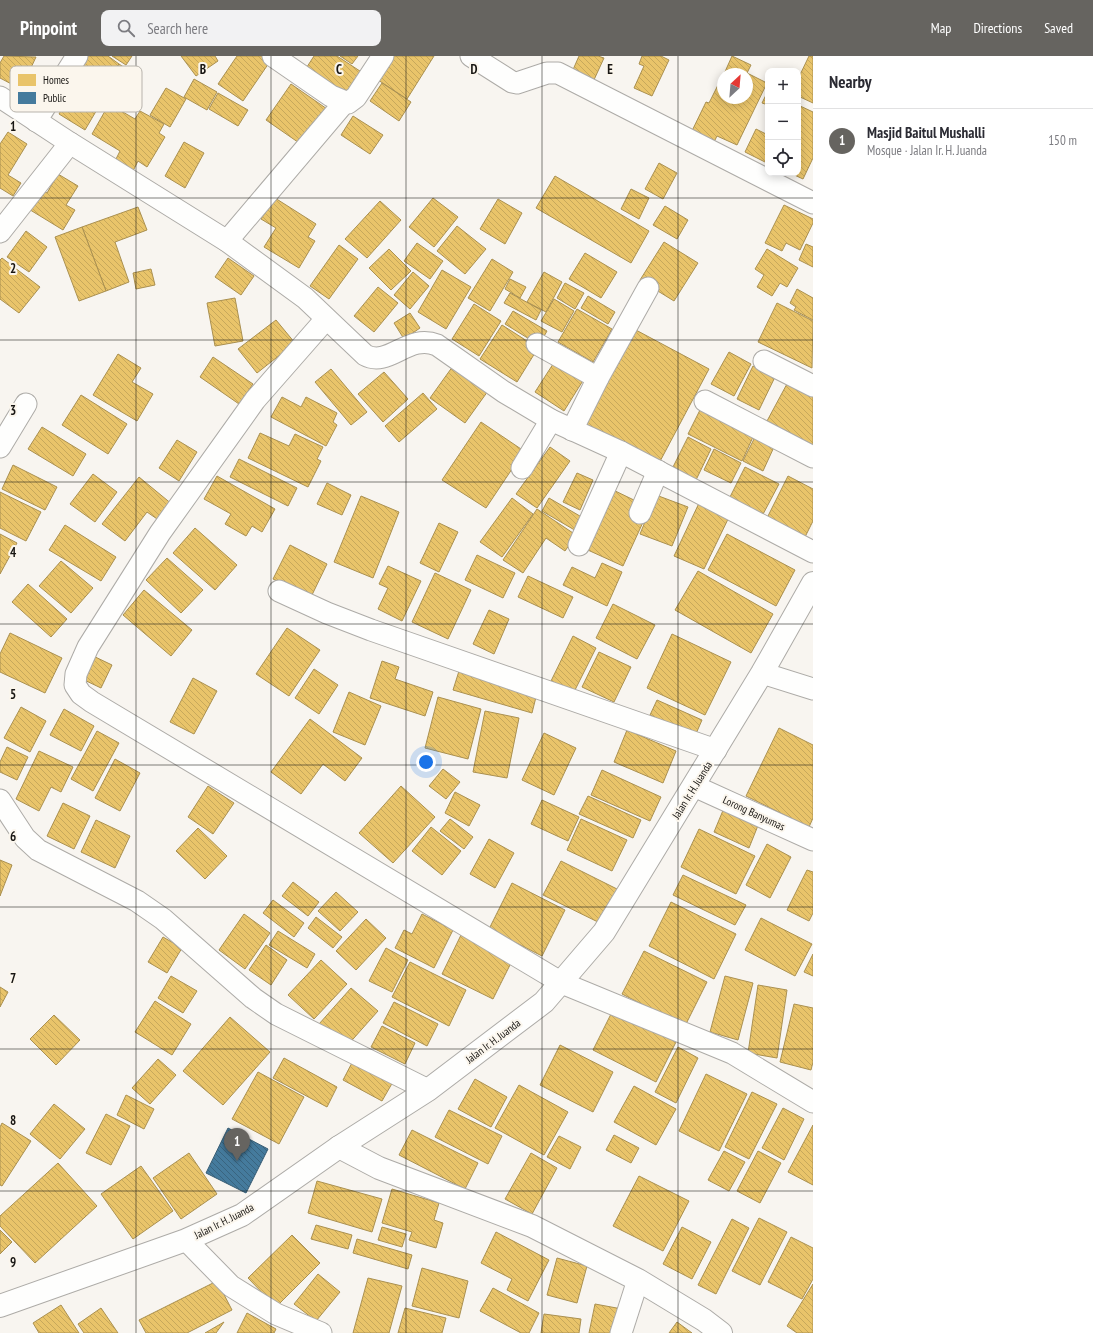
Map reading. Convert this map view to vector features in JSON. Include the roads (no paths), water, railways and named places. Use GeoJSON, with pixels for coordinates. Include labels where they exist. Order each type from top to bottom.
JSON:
{"type":"FeatureCollection","features":[{"type":"Feature","properties":{"kind":"main road","name":"Jalan Ir. H. Juanda"},"geometry":{"type":"LineString","coordinates":[[0,1306],[186,1240],[242,1215],[339,1147],[428,1090],[544,1002],[562,983],[604,932],[716,750],[813,583]]}},
{"type":"Feature","properties":{"kind":"main road"},"geometry":{"type":"LineString","coordinates":[[339,1147],[379,1168],[532,1226],[638,1280],[704,1320],[721,1333]]}},
{"type":"Feature","properties":{"kind":"street"},"geometry":{"type":"LineString","coordinates":[[71,66],[77,56]]}},
{"type":"Feature","properties":{"kind":"street"},"geometry":{"type":"LineString","coordinates":[[273,56],[331,96],[344,103]]}},
{"type":"Feature","properties":{"kind":"street"},"geometry":{"type":"LineString","coordinates":[[228,241],[344,103],[352,101],[356,97],[383,56]]}},
{"type":"Feature","properties":{"kind":"street"},"geometry":{"type":"LineString","coordinates":[[471,56],[512,82],[517,83],[547,73],[558,73],[813,203]]}},
{"type":"Feature","properties":{"kind":"street"},"geometry":{"type":"LineString","coordinates":[[0,97],[10,104]]}},
{"type":"Feature","properties":{"kind":"street"},"geometry":{"type":"LineString","coordinates":[[22,112],[228,241],[305,298],[365,355],[371,358],[380,358],[420,341],[428,341],[437,345],[504,392],[551,420],[621,452],[813,552]]}},
{"type":"Feature","properties":{"kind":"street"},"geometry":{"type":"LineString","coordinates":[[36,121],[42,112]]}},
{"type":"Feature","properties":{"kind":"street"},"geometry":{"type":"LineString","coordinates":[[0,232],[70,143]]}},
{"type":"Feature","properties":{"kind":"street"},"geometry":{"type":"LineString","coordinates":[[572,430],[598,378],[648,288]]}},
{"type":"Feature","properties":{"kind":"street"},"geometry":{"type":"LineString","coordinates":[[326,319],[255,400],[160,533],[88,647],[76,674],[75,685],[81,694],[92,702],[562,983],[732,1053],[813,1102]]}},
{"type":"Feature","properties":{"kind":"street"},"geometry":{"type":"LineString","coordinates":[[537,344],[598,378]]}},
{"type":"Feature","properties":{"kind":"street"},"geometry":{"type":"LineString","coordinates":[[764,361],[813,386]]}},
{"type":"Feature","properties":{"kind":"street"},"geometry":{"type":"LineString","coordinates":[[705,401],[813,457]]}},
{"type":"Feature","properties":{"kind":"street"},"geometry":{"type":"LineString","coordinates":[[0,446],[26,404]]}},
{"type":"Feature","properties":{"kind":"street"},"geometry":{"type":"LineString","coordinates":[[522,468],[551,420]]}},
{"type":"Feature","properties":{"kind":"street"},"geometry":{"type":"LineString","coordinates":[[579,545],[621,452]]}},
{"type":"Feature","properties":{"kind":"street"},"geometry":{"type":"LineString","coordinates":[[640,513],[658,471]]}},
{"type":"Feature","properties":{"kind":"street"},"geometry":{"type":"LineString","coordinates":[[279,591],[326,613],[371,630],[716,750]]}},
{"type":"Feature","properties":{"kind":"street"},"geometry":{"type":"LineString","coordinates":[[762,673],[813,689]]}},
{"type":"Feature","properties":{"kind":"street","name":"Lorong Banyumas"},"geometry":{"type":"LineString","coordinates":[[694,786],[813,840]]}},
{"type":"Feature","properties":{"kind":"street"},"geometry":{"type":"LineString","coordinates":[[0,800],[26,838],[38,850],[137,901],[163,919],[264,1006],[301,1028],[428,1090]]}},
{"type":"Feature","properties":{"kind":"street"},"geometry":{"type":"LineString","coordinates":[[186,1240],[231,1286],[276,1314],[321,1333]]}},
{"type":"Feature","properties":{"kind":"street"},"geometry":{"type":"LineString","coordinates":[[621,1333],[638,1280]]}},
{"type":"Feature","properties":{"kind":"place","name":"Masjid Baitul Mushalli"},"geometry":{"type":"Point","coordinates":[237,1161]}}]}
